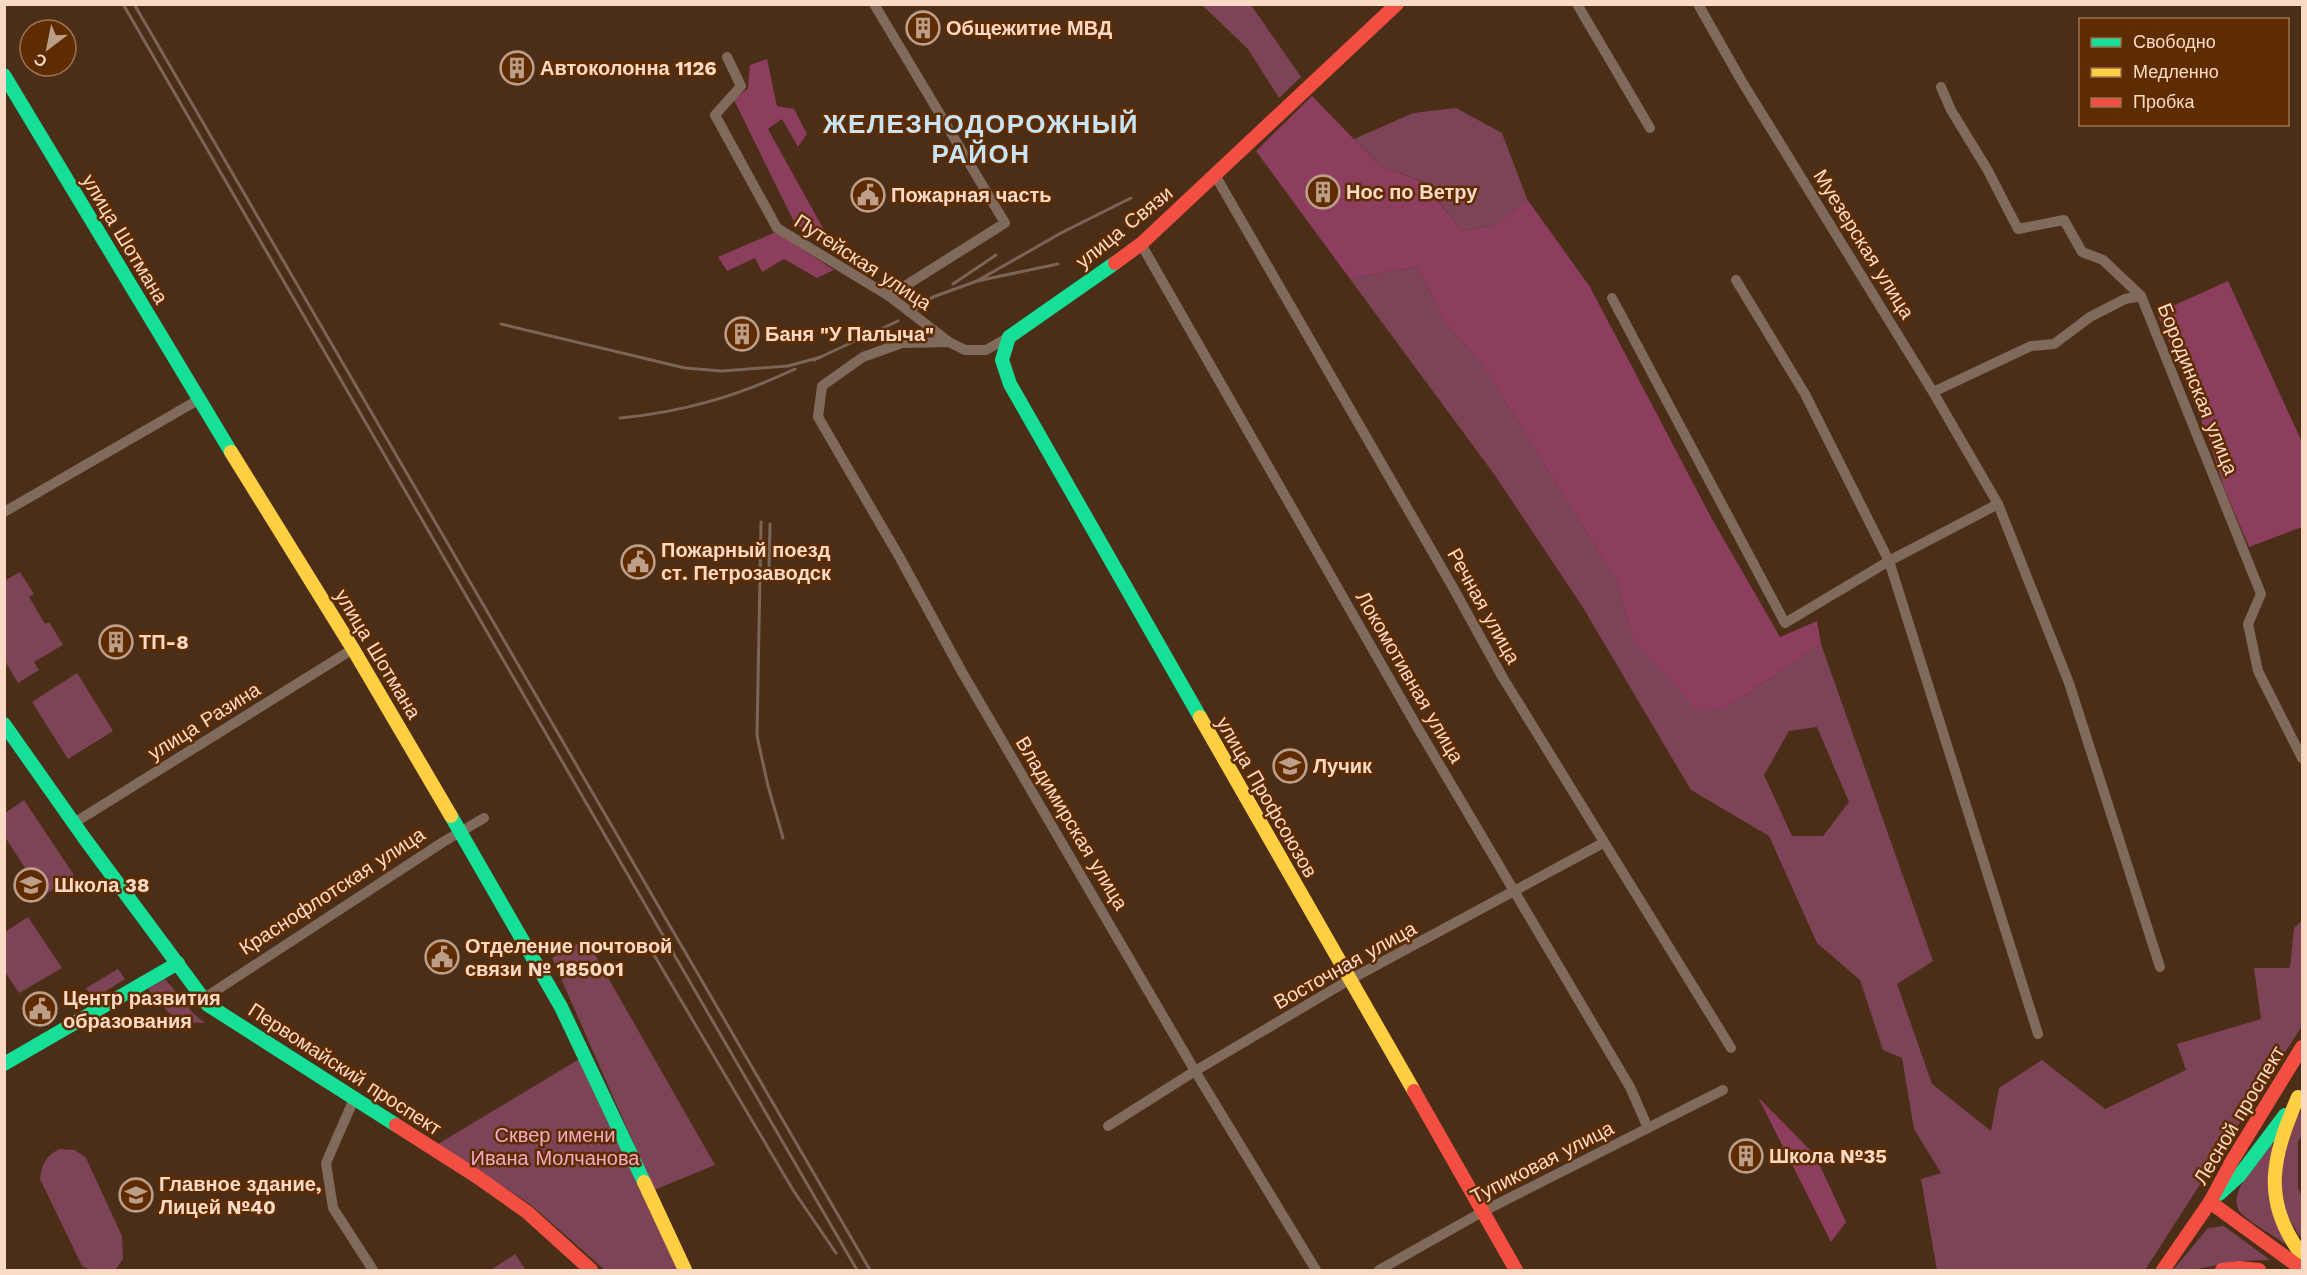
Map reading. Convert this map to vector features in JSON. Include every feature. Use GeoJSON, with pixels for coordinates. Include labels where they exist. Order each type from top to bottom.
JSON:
{"type":"FeatureCollection","features":[{"type":"Feature","properties":{"kind":"main road","name":"улица Связи"},"geometry":{"type":"LineString","coordinates":[[1009,337],[1141,244],[1396,4]]}},
{"type":"Feature","properties":{"kind":"main road","name":"улица Шотмана"},"geometry":{"type":"LineString","coordinates":[[4,75],[198,400],[353,649],[461,831],[561,1007],[685,1270]]}},
{"type":"Feature","properties":{"kind":"main road","name":"улица Профсоюзов"},"geometry":{"type":"LineString","coordinates":[[1009,337],[1002,360],[1010,384],[1516,1270]]}},
{"type":"Feature","properties":{"kind":"main road","name":"Первомайский проспект"},"geometry":{"type":"LineString","coordinates":[[4,724],[208,1005],[476,1176],[527,1212],[591,1270]]}},
{"type":"Feature","properties":{"kind":"main road"},"geometry":{"type":"LineString","coordinates":[[4,1064],[178,963]]}},
{"type":"Feature","properties":{"kind":"main road","name":"Лесной проспект"},"geometry":{"type":"LineString","coordinates":[[2210,1202],[2232,1161],[2302,1047]]}},
{"type":"Feature","properties":{"kind":"main road"},"geometry":{"type":"LineString","coordinates":[[2300,1094],[2278,1150],[2273,1185],[2278,1213],[2292,1242],[2302,1255]]}},
{"type":"Feature","properties":{"kind":"main road","name":"Лесной проспект"},"geometry":{"type":"LineString","coordinates":[[2210,1202],[2239,1176],[2300,1094]]}},
{"type":"Feature","properties":{"kind":"main road"},"geometry":{"type":"LineString","coordinates":[[2163,1270],[2210,1202],[2302,1269]]}},
{"type":"Feature","properties":{"kind":"main road"},"geometry":{"type":"LineString","coordinates":[[2222,1270],[2239,1268],[2259,1270]]}},
{"type":"Feature","properties":{"kind":"street"},"geometry":{"type":"LineString","coordinates":[[874,4],[1005,223],[889,296]]}},
{"type":"Feature","properties":{"kind":"street"},"geometry":{"type":"LineString","coordinates":[[1577,4],[1650,128]]}},
{"type":"Feature","properties":{"kind":"street","name":"Муезерская улица"},"geometry":{"type":"LineString","coordinates":[[1698,4],[1741,80],[1933,392],[1998,504],[2069,683],[2160,967]]}},
{"type":"Feature","properties":{"kind":"street","name":"Путейская улица"},"geometry":{"type":"LineString","coordinates":[[727,57],[741,86],[715,116],[777,228],[889,296],[949,342],[965,350],[986,350],[1009,337]]}},
{"type":"Feature","properties":{"kind":"street","name":"Бородинская улица"},"geometry":{"type":"LineString","coordinates":[[1941,87],[1951,111],[1987,169],[2018,229],[2064,220],[2082,252],[2103,260],[2141,296],[2261,594],[2248,624],[2258,671],[2302,758]]}},
{"type":"Feature","properties":{"kind":"street","name":"Речная улица"},"geometry":{"type":"LineString","coordinates":[[1215,175],[1503,678],[1731,1048]]}},
{"type":"Feature","properties":{"kind":"street","name":"Локомотивная улица"},"geometry":{"type":"LineString","coordinates":[[1141,244],[1410,715],[1630,1087],[1648,1128]]}},
{"type":"Feature","properties":{"kind":"street"},"geometry":{"type":"LineString","coordinates":[[1736,280],[1805,394],[1889,561],[2038,1034]]}},
{"type":"Feature","properties":{"kind":"street"},"geometry":{"type":"LineString","coordinates":[[1933,392],[2031,346],[2054,344],[2090,317],[2125,299],[2141,296]]}},
{"type":"Feature","properties":{"kind":"street"},"geometry":{"type":"LineString","coordinates":[[1612,298],[1785,623],[1889,561],[1998,504]]}},
{"type":"Feature","properties":{"kind":"street","name":"Владимирская улица"},"geometry":{"type":"LineString","coordinates":[[949,342],[902,344],[863,357],[822,386],[818,417],[900,558],[962,672],[1195,1071],[1316,1270]]}},
{"type":"Feature","properties":{"kind":"street"},"geometry":{"type":"LineString","coordinates":[[4,512],[198,400]]}},
{"type":"Feature","properties":{"kind":"street","name":"улица Разина"},"geometry":{"type":"LineString","coordinates":[[74,823],[353,649]]}},
{"type":"Feature","properties":{"kind":"street","name":"Краснофлотская улица"},"geometry":{"type":"LineString","coordinates":[[203,999],[484,818]]}},
{"type":"Feature","properties":{"kind":"street","name":"Восточная улица"},"geometry":{"type":"LineString","coordinates":[[1108,1126],[1195,1071],[1349,980],[1603,843]]}},
{"type":"Feature","properties":{"kind":"street","name":"Тупиковая улица"},"geometry":{"type":"LineString","coordinates":[[1379,1270],[1482,1212],[1722,1090]]}},
{"type":"Feature","properties":{"kind":"street"},"geometry":{"type":"LineString","coordinates":[[354,1099],[326,1163],[333,1208],[373,1270]]}},
{"type":"Feature","properties":{"kind":"green space"},"geometry":{"type":"Polygon","coordinates":[[[1202,5],[1251,5],[1301,77],[1279,98],[1248,49],[1202,5]]]}},
{"type":"Feature","properties":{"kind":"green space"},"geometry":{"type":"Polygon","coordinates":[[[1456,108],[1502,133],[1527,199],[1496,225],[1462,231],[1424,182],[1379,165],[1354,139],[1413,113],[1456,108]]]}},
{"type":"Feature","properties":{"kind":"green space"},"geometry":{"type":"Polygon","coordinates":[[[1418,266],[1443,320],[1484,367],[1617,581],[1633,640],[1727,707],[1821,644],[1933,961],[1897,984],[1932,1084],[1991,1131],[1999,1088],[2042,1060],[2105,1109],[2186,1070],[2177,1044],[2261,1019],[2254,968],[2290,968],[2294,928],[2302,921],[2302,1026],[2145,1270],[1937,1270],[1921,1179],[1941,1173],[1914,1129],[1902,1058],[1883,1050],[1860,980],[1817,943],[1769,836],[1691,790],[1582,606],[1494,474],[1350,279],[1418,266]],[[1817,727],[1789,731],[1764,775],[1792,836],[1823,836],[1849,802],[1817,727]]]}},
{"type":"Feature","properties":{"kind":"green space"},"geometry":{"type":"Polygon","coordinates":[[[20,572],[34,594],[29,597],[45,624],[49,622],[63,645],[34,662],[39,670],[18,683],[5,661],[4,581],[20,572]]]}},
{"type":"Feature","properties":{"kind":"green space"},"geometry":{"type":"Polygon","coordinates":[[[77,673],[113,731],[68,759],[32,702],[77,673]]]}},
{"type":"Feature","properties":{"kind":"green space"},"geometry":{"type":"Polygon","coordinates":[[[24,800],[74,875],[43,896],[5,837],[5,813],[24,800]]]}},
{"type":"Feature","properties":{"kind":"green space"},"geometry":{"type":"Polygon","coordinates":[[[28,917],[62,968],[19,993],[5,972],[5,932],[28,917]]]}},
{"type":"Feature","properties":{"kind":"green space"},"geometry":{"type":"Polygon","coordinates":[[[586,939],[715,1165],[654,1190],[552,958],[586,939]]]}},
{"type":"Feature","properties":{"kind":"green space"},"geometry":{"type":"Polygon","coordinates":[[[118,969],[125,979],[93,999],[86,988],[118,969]]]}},
{"type":"Feature","properties":{"kind":"green space"},"geometry":{"type":"Polygon","coordinates":[[[165,979],[193,1013],[205,1023],[177,1022],[148,989],[165,979]]]}},
{"type":"Feature","properties":{"kind":"green space","name":"Сквер имени Ивана Молчанова"},"geometry":{"type":"Polygon","coordinates":[[[581,1058],[681,1270],[605,1270],[530,1204],[438,1144],[581,1058]]]}},
{"type":"Feature","properties":{"kind":"green space"},"geometry":{"type":"Polygon","coordinates":[[[2302,1109],[2302,1135],[2298,1142],[2298,1188],[2302,1197],[2302,1239],[2292,1224],[2283,1202],[2281,1174],[2292,1129],[2302,1109]]]}},
{"type":"Feature","properties":{"kind":"green space"},"geometry":{"type":"Polygon","coordinates":[[[2272,1144],[2287,1245],[2243,1215],[2237,1204],[2241,1186],[2272,1144]]]}},
{"type":"Feature","properties":{"kind":"green space"},"geometry":{"type":"Polygon","coordinates":[[[59,1149],[75,1150],[86,1158],[122,1236],[123,1259],[115,1270],[90,1270],[82,1266],[40,1179],[45,1161],[59,1149]]]}},
{"type":"Feature","properties":{"kind":"green space"},"geometry":{"type":"Polygon","coordinates":[[[2224,1226],[2270,1260],[2237,1261],[2192,1270],[2173,1270],[2208,1228],[2224,1226]]]}},
{"type":"Feature","properties":{"kind":"green space"},"geometry":{"type":"Polygon","coordinates":[[[515,1254],[526,1270],[491,1270],[515,1254]]]}},
{"type":"Feature","properties":{"kind":"shaded area"},"geometry":{"type":"Polygon","coordinates":[[[767,59],[777,106],[794,109],[807,134],[798,147],[782,119],[768,129],[825,232],[796,226],[734,100],[748,88],[750,65],[767,59]]]}},
{"type":"Feature","properties":{"kind":"shaded area"},"geometry":{"type":"Polygon","coordinates":[[[1312,96],[1379,165],[1423,182],[1462,231],[1496,225],[1527,199],[1590,287],[1712,519],[1780,637],[1817,621],[1821,644],[1727,707],[1698,711],[1633,640],[1617,581],[1484,367],[1443,320],[1418,266],[1350,279],[1256,151],[1312,96]]]}},
{"type":"Feature","properties":{"kind":"shaded area"},"geometry":{"type":"Polygon","coordinates":[[[776,232],[834,270],[817,278],[784,259],[762,272],[755,258],[727,271],[718,257],[776,232]]]}},
{"type":"Feature","properties":{"kind":"shaded area"},"geometry":{"type":"Polygon","coordinates":[[[2228,281],[2302,442],[2302,527],[2249,547],[2224,488],[2209,440],[2157,313],[2228,281]]]}},
{"type":"Feature","properties":{"kind":"shaded area"},"geometry":{"type":"Polygon","coordinates":[[[1758,1097],[1815,1155],[1846,1222],[1831,1242],[1758,1097]]]}},
{"type":"Feature","properties":{"kind":"railway"},"geometry":{"type":"LineString","coordinates":[[123,4],[857,1270]]}},
{"type":"Feature","properties":{"kind":"railway"},"geometry":{"type":"LineString","coordinates":[[134,4],[870,1270]]}},
{"type":"Feature","properties":{"kind":"railway"},"geometry":{"type":"LineString","coordinates":[[977,281],[1061,233],[1131,198]]}},
{"type":"Feature","properties":{"kind":"railway"},"geometry":{"type":"LineString","coordinates":[[953,284],[996,255]]}},
{"type":"Feature","properties":{"kind":"railway"},"geometry":{"type":"LineString","coordinates":[[912,313],[933,297],[977,281],[1058,264]]}},
{"type":"Feature","properties":{"kind":"railway"},"geometry":{"type":"LineString","coordinates":[[814,360],[898,321]]}},
{"type":"Feature","properties":{"kind":"railway"},"geometry":{"type":"LineString","coordinates":[[501,324],[685,368],[722,371],[788,366],[821,357]]}},
{"type":"Feature","properties":{"kind":"railway"},"geometry":{"type":"LineString","coordinates":[[620,418],[666,412],[710,401],[795,369]]}},
{"type":"Feature","properties":{"kind":"railway"},"geometry":{"type":"LineString","coordinates":[[761,522],[757,736],[783,838]]}},
{"type":"Feature","properties":{"kind":"railway"},"geometry":{"type":"LineString","coordinates":[[769,567],[770,524]]}},
{"type":"Feature","properties":{"kind":"railway"},"geometry":{"type":"LineString","coordinates":[[650,948],[793,1190],[836,1253]]}},
{"type":"Feature","properties":{"kind":"traffic: fast"},"geometry":{"type":"LineString","coordinates":[[4,75],[231,452]]}},
{"type":"Feature","properties":{"kind":"traffic: fast"},"geometry":{"type":"LineString","coordinates":[[1115,263],[1009,337],[1002,360],[1010,384],[1200,717]]}},
{"type":"Feature","properties":{"kind":"traffic: fast"},"geometry":{"type":"LineString","coordinates":[[4,724],[85,839],[208,1005],[396,1125]]}},
{"type":"Feature","properties":{"kind":"traffic: fast"},"geometry":{"type":"LineString","coordinates":[[451,816],[561,1007],[644,1182]]}},
{"type":"Feature","properties":{"kind":"traffic: fast"},"geometry":{"type":"LineString","coordinates":[[4,1064],[178,963]]}},
{"type":"Feature","properties":{"kind":"traffic: fast"},"geometry":{"type":"LineString","coordinates":[[2219,1194],[2239,1176],[2285,1115]]}},
{"type":"Feature","properties":{"kind":"traffic: slow"},"geometry":{"type":"LineString","coordinates":[[231,452],[353,649],[451,816]]}},
{"type":"Feature","properties":{"kind":"traffic: slow"},"geometry":{"type":"LineString","coordinates":[[1200,717],[1414,1091]]}},
{"type":"Feature","properties":{"kind":"traffic: slow"},"geometry":{"type":"LineString","coordinates":[[2298,1097],[2282,1138],[2275,1177],[2280,1215],[2302,1255]]}},
{"type":"Feature","properties":{"kind":"traffic: slow"},"geometry":{"type":"LineString","coordinates":[[644,1182],[685,1270]]}},
{"type":"Feature","properties":{"kind":"traffic: jam"},"geometry":{"type":"LineString","coordinates":[[1115,263],[1141,244],[1397,4]]}},
{"type":"Feature","properties":{"kind":"traffic: jam"},"geometry":{"type":"LineString","coordinates":[[2210,1202],[2232,1161],[2302,1047]]}},
{"type":"Feature","properties":{"kind":"traffic: jam"},"geometry":{"type":"LineString","coordinates":[[1414,1091],[1516,1270]]}},
{"type":"Feature","properties":{"kind":"traffic: jam"},"geometry":{"type":"LineString","coordinates":[[396,1125],[527,1212],[591,1270]]}},
{"type":"Feature","properties":{"kind":"traffic: jam"},"geometry":{"type":"LineString","coordinates":[[2163,1270],[2210,1202]]}},
{"type":"Feature","properties":{"kind":"traffic: jam"},"geometry":{"type":"LineString","coordinates":[[2210,1202],[2302,1269]]}},
{"type":"Feature","properties":{"kind":"traffic: jam"},"geometry":{"type":"LineString","coordinates":[[2222,1270],[2239,1268],[2259,1270]]}},
{"type":"Feature","properties":{"kind":"place","name":"Общежитие МВД"},"geometry":{"type":"Point","coordinates":[923,28]}},
{"type":"Feature","properties":{"kind":"place","name":"Автоколонна 1126"},"geometry":{"type":"Point","coordinates":[517,68]}},
{"type":"Feature","properties":{"kind":"place","name":"Нос по Ветру"},"geometry":{"type":"Point","coordinates":[1323,192]}},
{"type":"Feature","properties":{"kind":"place","name":"Пожарная часть"},"geometry":{"type":"Point","coordinates":[868,195]}},
{"type":"Feature","properties":{"kind":"place","name":"Баня \"У Палыча\""},"geometry":{"type":"Point","coordinates":[742,334]}},
{"type":"Feature","properties":{"kind":"place","name":"Пожарный поезд ст. Петрозаводск"},"geometry":{"type":"Point","coordinates":[638,562]}},
{"type":"Feature","properties":{"kind":"place","name":"ТП-8"},"geometry":{"type":"Point","coordinates":[116,642]}},
{"type":"Feature","properties":{"kind":"place","name":"Лучик"},"geometry":{"type":"Point","coordinates":[1290,766]}},
{"type":"Feature","properties":{"kind":"place","name":"Школа 38"},"geometry":{"type":"Point","coordinates":[31,885]}},
{"type":"Feature","properties":{"kind":"place","name":"Отделение почтовой связи № 185001"},"geometry":{"type":"Point","coordinates":[442,957]}},
{"type":"Feature","properties":{"kind":"place","name":"Центр развития образования"},"geometry":{"type":"Point","coordinates":[40,1009]}},
{"type":"Feature","properties":{"kind":"place","name":"Школа №35"},"geometry":{"type":"Point","coordinates":[1746,1156]}},
{"type":"Feature","properties":{"kind":"place","name":"Главное здание, Лицей №40"},"geometry":{"type":"Point","coordinates":[136,1195]}},
{"type":"Feature","properties":{"kind":"district","name":"ЖЕЛЕЗНОДОРОЖНЫЙ РАЙОН"},"geometry":{"type":"Point","coordinates":[981,139]}}]}
